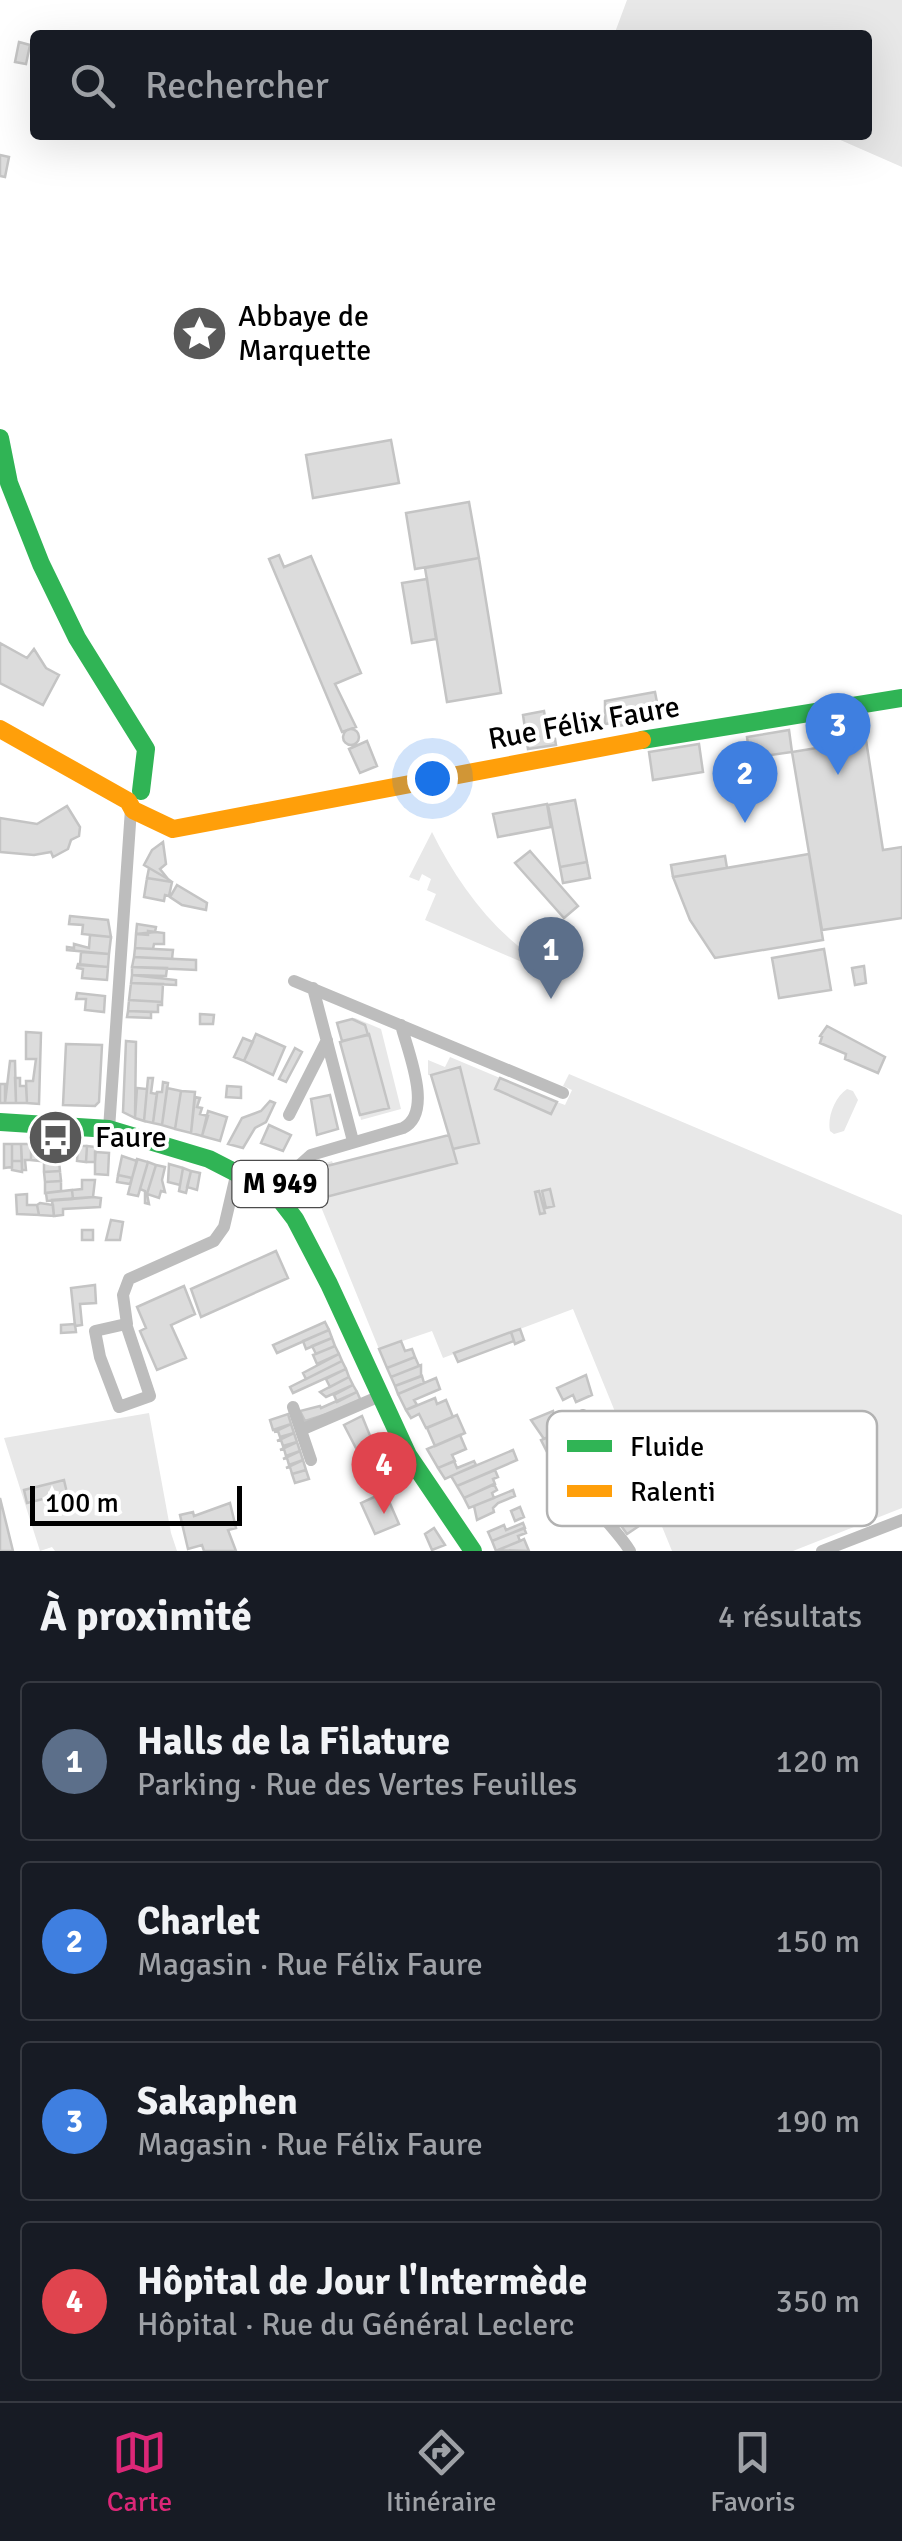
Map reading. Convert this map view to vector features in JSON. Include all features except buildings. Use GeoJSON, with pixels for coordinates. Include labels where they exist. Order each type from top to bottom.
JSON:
{"type":"FeatureCollection","features":[{"type":"Feature","properties":{"kind":"street"},"geometry":{"type":"LineString","coordinates":[[0,438],[9,483],[40,564],[77,638],[146,749],[109,1129]]}},
{"type":"Feature","properties":{"kind":"street","name":"Rue Félix Faure"},"geometry":{"type":"LineString","coordinates":[[0,729],[138,803],[182,818],[218,818],[665,736],[902,698]]}},
{"type":"Feature","properties":{"kind":"street"},"geometry":{"type":"LineString","coordinates":[[294,980],[563,1093]]}},
{"type":"Feature","properties":{"kind":"street"},"geometry":{"type":"LineString","coordinates":[[313,988],[353,1141]]}},
{"type":"Feature","properties":{"kind":"street"},"geometry":{"type":"LineString","coordinates":[[282,1193],[311,1155],[403,1128],[418,1114],[420,1103],[401,1025]]}},
{"type":"Feature","properties":{"kind":"street"},"geometry":{"type":"LineString","coordinates":[[289,1115],[326,1040]]}},
{"type":"Feature","properties":{"kind":"street","name":"M 949"},"geometry":{"type":"LineString","coordinates":[[0,1122],[109,1129],[238,1168],[282,1193],[408,1455],[473,1551]]}},
{"type":"Feature","properties":{"kind":"street"},"geometry":{"type":"LineString","coordinates":[[127,1324],[95,1331],[119,1408],[150,1396],[127,1324],[123,1295],[129,1280],[218,1237],[224,1228],[238,1168]]}},
{"type":"Feature","properties":{"kind":"street"},"geometry":{"type":"LineString","coordinates":[[301,1430],[380,1396]]}},
{"type":"Feature","properties":{"kind":"street"},"geometry":{"type":"LineString","coordinates":[[293,1407],[311,1460]]}},
{"type":"Feature","properties":{"kind":"street"},"geometry":{"type":"LineString","coordinates":[[822,1551],[902,1520]]}},
{"type":"Feature","properties":{"kind":"street"},"geometry":{"type":"LineString","coordinates":[[612,1526],[630,1551]]}},
{"type":"Feature","properties":{"kind":"shaded area"},"geometry":{"type":"Polygon","coordinates":[[[627,0],[902,0],[902,167],[840,140],[872,140],[872,30],[616,30],[627,0]]]}},
{"type":"Feature","properties":{"kind":"shaded area"},"geometry":{"type":"Polygon","coordinates":[[[432,832],[481,909],[513,942],[550,968],[547,973],[425,920],[436,894],[427,890],[431,879],[422,874],[419,881],[409,877],[432,832]]]}},
{"type":"Feature","properties":{"kind":"shaded area"},"geometry":{"type":"Polygon","coordinates":[[[352,1019],[381,1029],[401,1109],[361,1120],[360,1115],[387,1108],[365,1025],[352,1019]]]}},
{"type":"Feature","properties":{"kind":"shaded area"},"geometry":{"type":"Polygon","coordinates":[[[450,1057],[500,1078],[496,1090],[551,1113],[557,1102],[565,1105],[572,1090],[563,1086],[569,1074],[902,1215],[902,1508],[877,1518],[877,1411],[615,1411],[573,1309],[443,1358],[432,1331],[379,1349],[308,1175],[311,1168],[332,1161],[334,1166],[315,1171],[322,1196],[456,1161],[453,1149],[459,1068],[428,1075],[428,1060],[445,1067],[450,1057]]]}},
{"type":"Feature","properties":{"kind":"shaded area"},"geometry":{"type":"Polygon","coordinates":[[[847,1089],[858,1100],[844,1131],[834,1134],[829,1126],[831,1114],[847,1089]]]}},
{"type":"Feature","properties":{"kind":"shaded area"},"geometry":{"type":"Polygon","coordinates":[[[149,1413],[177,1551],[55,1551],[52,1547],[40,1551],[4,1438],[149,1413]]]}},
{"type":"Feature","properties":{"kind":"shaded area"},"geometry":{"type":"Polygon","coordinates":[[[662,1526],[856,1526],[793,1551],[672,1551],[662,1526]]]}},
{"type":"Feature","properties":{"kind":"traffic: fast"},"geometry":{"type":"LineString","coordinates":[[0,438],[9,483],[41,564],[77,638],[146,749],[141,791]]}},
{"type":"Feature","properties":{"kind":"traffic: fast"},"geometry":{"type":"LineString","coordinates":[[642,740],[902,698]]}},
{"type":"Feature","properties":{"kind":"traffic: fast"},"geometry":{"type":"LineString","coordinates":[[0,1122],[109,1129],[209,1159],[275,1193],[295,1219],[329,1284],[408,1455],[473,1551]]}},
{"type":"Feature","properties":{"kind":"traffic: slow"},"geometry":{"type":"LineString","coordinates":[[0,729],[128,801],[133,810],[173,829],[642,740]]}},
{"type":"Feature","properties":{"kind":"place","name":"Abbaye de Marquette"},"geometry":{"type":"Point","coordinates":[199,333]}},
{"type":"Feature","properties":{"kind":"place","name":"Sakaphen"},"geometry":{"type":"Point","coordinates":[838,775]}},
{"type":"Feature","properties":{"kind":"place","name":"Charlet"},"geometry":{"type":"Point","coordinates":[745,823]}},
{"type":"Feature","properties":{"kind":"place","name":"Halls de la Filature"},"geometry":{"type":"Point","coordinates":[551,999]}},
{"type":"Feature","properties":{"kind":"place","name":"Faure"},"geometry":{"type":"Point","coordinates":[56,1137]}},
{"type":"Feature","properties":{"kind":"place","name":"Hôpital de Jour l'Intermède"},"geometry":{"type":"Point","coordinates":[384,1514]}}]}
